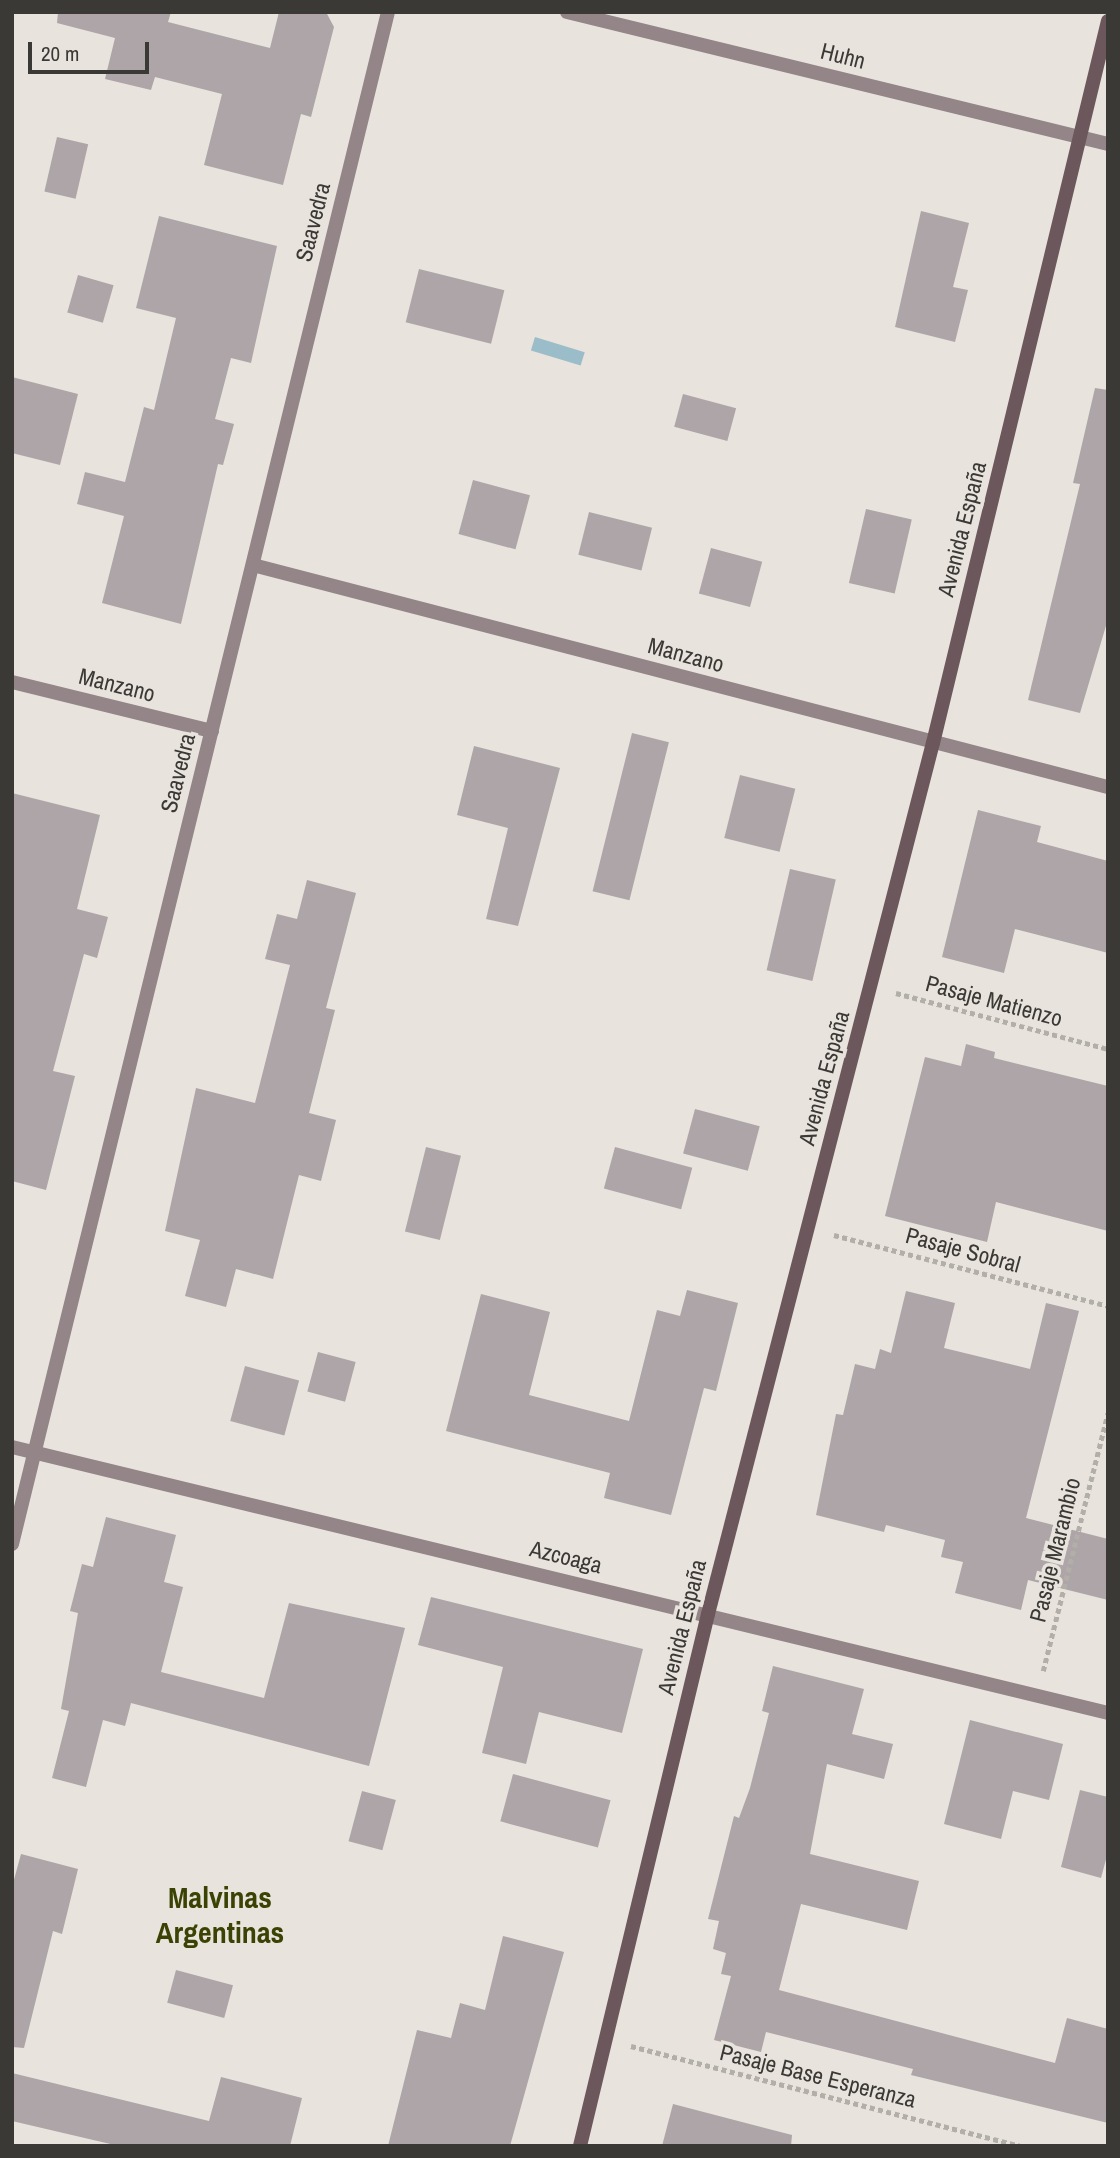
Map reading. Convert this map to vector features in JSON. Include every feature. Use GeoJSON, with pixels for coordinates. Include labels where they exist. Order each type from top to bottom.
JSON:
{"type":"FeatureCollection","features":[{"type":"Feature","properties":{"kind":"main road","name":"Avenida España"},"geometry":{"type":"LineString","coordinates":[[580,2146],[708,1614],[933,743],[1108,21]]}},
{"type":"Feature","properties":{"kind":"street","name":"Saavedra"},"geometry":{"type":"LineString","coordinates":[[12,1544],[388,12]]}},
{"type":"Feature","properties":{"kind":"street","name":"Huhn"},"geometry":{"type":"LineString","coordinates":[[567,12],[1108,144]]}},
{"type":"Feature","properties":{"kind":"street","name":"Manzano"},"geometry":{"type":"LineString","coordinates":[[253,565],[1108,788]]}},
{"type":"Feature","properties":{"kind":"street","name":"Manzano"},"geometry":{"type":"LineString","coordinates":[[12,682],[212,731]]}},
{"type":"Feature","properties":{"kind":"street","name":"Azcoaga"},"geometry":{"type":"LineString","coordinates":[[12,1447],[1108,1713]]}},
{"type":"Feature","properties":{"kind":"path","name":"Pasaje Matienzo"},"geometry":{"type":"LineString","coordinates":[[872,986],[1108,1049]]}},
{"type":"Feature","properties":{"kind":"path","name":"Pasaje Sobral"},"geometry":{"type":"LineString","coordinates":[[809,1228],[1108,1306]]}},
{"type":"Feature","properties":{"kind":"path","name":"Pasaje Marambio"},"geometry":{"type":"LineString","coordinates":[[1037,1696],[1108,1413]]}},
{"type":"Feature","properties":{"kind":"path","name":"Pasaje Base Esperanza"},"geometry":{"type":"LineString","coordinates":[[607,2039],[1020,2146]]}},
{"type":"Feature","properties":{"kind":"water"},"geometry":{"type":"Polygon","coordinates":[[[535,337],[585,352],[581,366],[531,350],[535,337]]]}},
{"type":"Feature","properties":{"kind":"building"},"geometry":{"type":"Polygon","coordinates":[[[58,12],[171,12],[168,22],[270,48],[279,12],[326,12],[334,27],[311,117],[301,114],[283,185],[204,165],[222,94],[155,77],[151,90],[105,79],[115,38],[57,23],[58,12]]]}},
{"type":"Feature","properties":{"kind":"building"},"geometry":{"type":"Polygon","coordinates":[[[57,137],[88,144],[76,199],[44,192],[57,137]]]}},
{"type":"Feature","properties":{"kind":"building"},"geometry":{"type":"Polygon","coordinates":[[[921,211],[969,223],[953,287],[968,290],[955,342],[895,327],[921,211]]]}},
{"type":"Feature","properties":{"kind":"building"},"geometry":{"type":"Polygon","coordinates":[[[159,216],[277,246],[251,363],[231,358],[215,419],[234,424],[223,465],[218,464],[181,624],[102,603],[124,516],[77,504],[85,472],[125,482],[144,407],[154,410],[176,318],[136,308],[159,216]]]}},
{"type":"Feature","properties":{"kind":"building"},"geometry":{"type":"Polygon","coordinates":[[[419,269],[504,290],[491,344],[406,322],[419,269]]]}},
{"type":"Feature","properties":{"kind":"building"},"geometry":{"type":"Polygon","coordinates":[[[78,275],[114,285],[103,323],[67,312],[78,275]]]}},
{"type":"Feature","properties":{"kind":"building"},"geometry":{"type":"Polygon","coordinates":[[[12,377],[78,394],[60,465],[12,453],[12,377]]]}},
{"type":"Feature","properties":{"kind":"building"},"geometry":{"type":"Polygon","coordinates":[[[1095,388],[1108,390],[1108,619],[1080,713],[1028,700],[1080,484],[1073,483],[1095,388]]]}},
{"type":"Feature","properties":{"kind":"building"},"geometry":{"type":"Polygon","coordinates":[[[683,394],[736,408],[727,441],[674,427],[683,394]]]}},
{"type":"Feature","properties":{"kind":"building"},"geometry":{"type":"Polygon","coordinates":[[[473,480],[530,495],[515,549],[459,534],[473,480]]]}},
{"type":"Feature","properties":{"kind":"building"},"geometry":{"type":"Polygon","coordinates":[[[866,509],[912,520],[895,594],[849,583],[866,509]]]}},
{"type":"Feature","properties":{"kind":"building"},"geometry":{"type":"Polygon","coordinates":[[[589,512],[652,528],[641,570],[578,555],[589,512]]]}},
{"type":"Feature","properties":{"kind":"building"},"geometry":{"type":"Polygon","coordinates":[[[711,548],[762,562],[750,607],[699,593],[711,548]]]}},
{"type":"Feature","properties":{"kind":"building"},"geometry":{"type":"Polygon","coordinates":[[[632,733],[669,742],[629,900],[593,891],[632,733]]]}},
{"type":"Feature","properties":{"kind":"building"},"geometry":{"type":"Polygon","coordinates":[[[474,746],[560,768],[518,926],[486,919],[508,828],[457,815],[474,746]]]}},
{"type":"Feature","properties":{"kind":"building"},"geometry":{"type":"Polygon","coordinates":[[[740,775],[795,789],[780,852],[724,838],[740,775]]]}},
{"type":"Feature","properties":{"kind":"building"},"geometry":{"type":"Polygon","coordinates":[[[12,793],[100,815],[77,909],[108,917],[97,958],[84,954],[53,1071],[75,1076],[46,1190],[12,1181],[12,793]]]}},
{"type":"Feature","properties":{"kind":"building"},"geometry":{"type":"Polygon","coordinates":[[[978,810],[1041,826],[1037,842],[1108,861],[1108,953],[1015,929],[1004,973],[942,957],[978,810]]]}},
{"type":"Feature","properties":{"kind":"building"},"geometry":{"type":"Polygon","coordinates":[[[790,869],[836,880],[812,981],[767,970],[790,869]]]}},
{"type":"Feature","properties":{"kind":"building"},"geometry":{"type":"Polygon","coordinates":[[[307,880],[356,893],[326,1008],[335,1010],[309,1113],[336,1120],[321,1181],[299,1175],[273,1279],[236,1269],[226,1307],[185,1296],[200,1240],[165,1231],[196,1088],[255,1103],[290,965],[265,959],[277,914],[297,919],[307,880]]]}},
{"type":"Feature","properties":{"kind":"building"},"geometry":{"type":"Polygon","coordinates":[[[966,1044],[995,1052],[994,1058],[1108,1086],[1108,1231],[996,1202],[987,1242],[885,1216],[925,1057],[961,1066],[966,1044]]]}},
{"type":"Feature","properties":{"kind":"building"},"geometry":{"type":"Polygon","coordinates":[[[695,1109],[760,1126],[748,1171],[683,1153],[695,1109]]]}},
{"type":"Feature","properties":{"kind":"building"},"geometry":{"type":"Polygon","coordinates":[[[426,1147],[461,1156],[440,1240],[405,1231],[426,1147]]]}},
{"type":"Feature","properties":{"kind":"building"},"geometry":{"type":"Polygon","coordinates":[[[615,1147],[692,1168],[681,1209],[604,1189],[615,1147]]]}},
{"type":"Feature","properties":{"kind":"building"},"geometry":{"type":"Polygon","coordinates":[[[687,1290],[738,1303],[716,1391],[704,1388],[671,1515],[604,1498],[610,1473],[446,1431],[481,1294],[550,1312],[529,1395],[629,1421],[657,1310],[680,1316],[687,1290]]]}},
{"type":"Feature","properties":{"kind":"building"},"geometry":{"type":"Polygon","coordinates":[[[906,1291],[955,1303],[944,1348],[1030,1369],[1046,1303],[1079,1311],[1026,1518],[1108,1539],[1108,1600],[1028,1580],[1021,1610],[955,1593],[963,1562],[941,1557],[945,1540],[886,1525],[884,1532],[816,1515],[836,1414],[843,1415],[855,1364],[875,1369],[880,1349],[891,1353],[906,1291]]]}},
{"type":"Feature","properties":{"kind":"building"},"geometry":{"type":"Polygon","coordinates":[[[318,1352],[356,1362],[345,1402],[307,1392],[318,1352]]]}},
{"type":"Feature","properties":{"kind":"building"},"geometry":{"type":"Polygon","coordinates":[[[245,1366],[299,1380],[284,1436],[230,1421],[245,1366]]]}},
{"type":"Feature","properties":{"kind":"building"},"geometry":{"type":"Polygon","coordinates":[[[106,1517],[176,1535],[164,1582],[183,1587],[161,1672],[264,1698],[289,1603],[405,1628],[369,1766],[131,1703],[125,1726],[103,1720],[86,1787],[52,1778],[69,1711],[61,1709],[78,1613],[70,1611],[82,1564],[93,1567],[106,1517]]]}},
{"type":"Feature","properties":{"kind":"building"},"geometry":{"type":"Polygon","coordinates":[[[431,1597],[643,1649],[622,1733],[539,1712],[526,1764],[482,1753],[503,1667],[418,1645],[431,1597]]]}},
{"type":"Feature","properties":{"kind":"building"},"geometry":{"type":"Polygon","coordinates":[[[773,1666],[864,1689],[852,1734],[893,1744],[884,1779],[827,1764],[810,1854],[919,1881],[907,1930],[801,1904],[779,1990],[1055,2063],[1067,2018],[1108,2029],[1108,2123],[911,2075],[913,2069],[766,2032],[761,2052],[714,2040],[731,1976],[721,1974],[726,1953],[713,1949],[719,1921],[708,1919],[734,1816],[739,1818],[750,1788],[769,1713],[762,1711],[773,1666]]]}},
{"type":"Feature","properties":{"kind":"building"},"geometry":{"type":"Polygon","coordinates":[[[970,1720],[1063,1744],[1049,1800],[1013,1791],[1001,1839],[944,1824],[970,1720]]]}},
{"type":"Feature","properties":{"kind":"building"},"geometry":{"type":"Polygon","coordinates":[[[513,1774],[611,1800],[598,1847],[500,1821],[513,1774]]]}},
{"type":"Feature","properties":{"kind":"building"},"geometry":{"type":"Polygon","coordinates":[[[1080,1790],[1108,1797],[1108,1852],[1101,1878],[1061,1867],[1080,1790]]]}},
{"type":"Feature","properties":{"kind":"building"},"geometry":{"type":"Polygon","coordinates":[[[362,1791],[396,1800],[382,1850],[349,1841],[362,1791]]]}},
{"type":"Feature","properties":{"kind":"building"},"geometry":{"type":"Polygon","coordinates":[[[21,1854],[78,1869],[62,1934],[53,1931],[24,2048],[12,2047],[12,1887],[21,1854]]]}},
{"type":"Feature","properties":{"kind":"building"},"geometry":{"type":"Polygon","coordinates":[[[503,1936],[564,1952],[510,2146],[388,2146],[417,2030],[451,2038],[460,2003],[485,2010],[503,1936]]]}},
{"type":"Feature","properties":{"kind":"building"},"geometry":{"type":"Polygon","coordinates":[[[176,1970],[233,1985],[224,2018],[167,2003],[176,1970]]]}},
{"type":"Feature","properties":{"kind":"building"},"geometry":{"type":"Polygon","coordinates":[[[12,2073],[209,2121],[221,2077],[302,2098],[290,2146],[119,2146],[12,2121],[12,2073]]]}},
{"type":"Feature","properties":{"kind":"building"},"geometry":{"type":"Polygon","coordinates":[[[673,2104],[792,2135],[791,2146],[662,2146],[673,2104]]]}},
{"type":"Feature","properties":{"kind":"district","name":"Malvinas Argentinas"},"geometry":{"type":"Point","coordinates":[220,1914]}}]}
